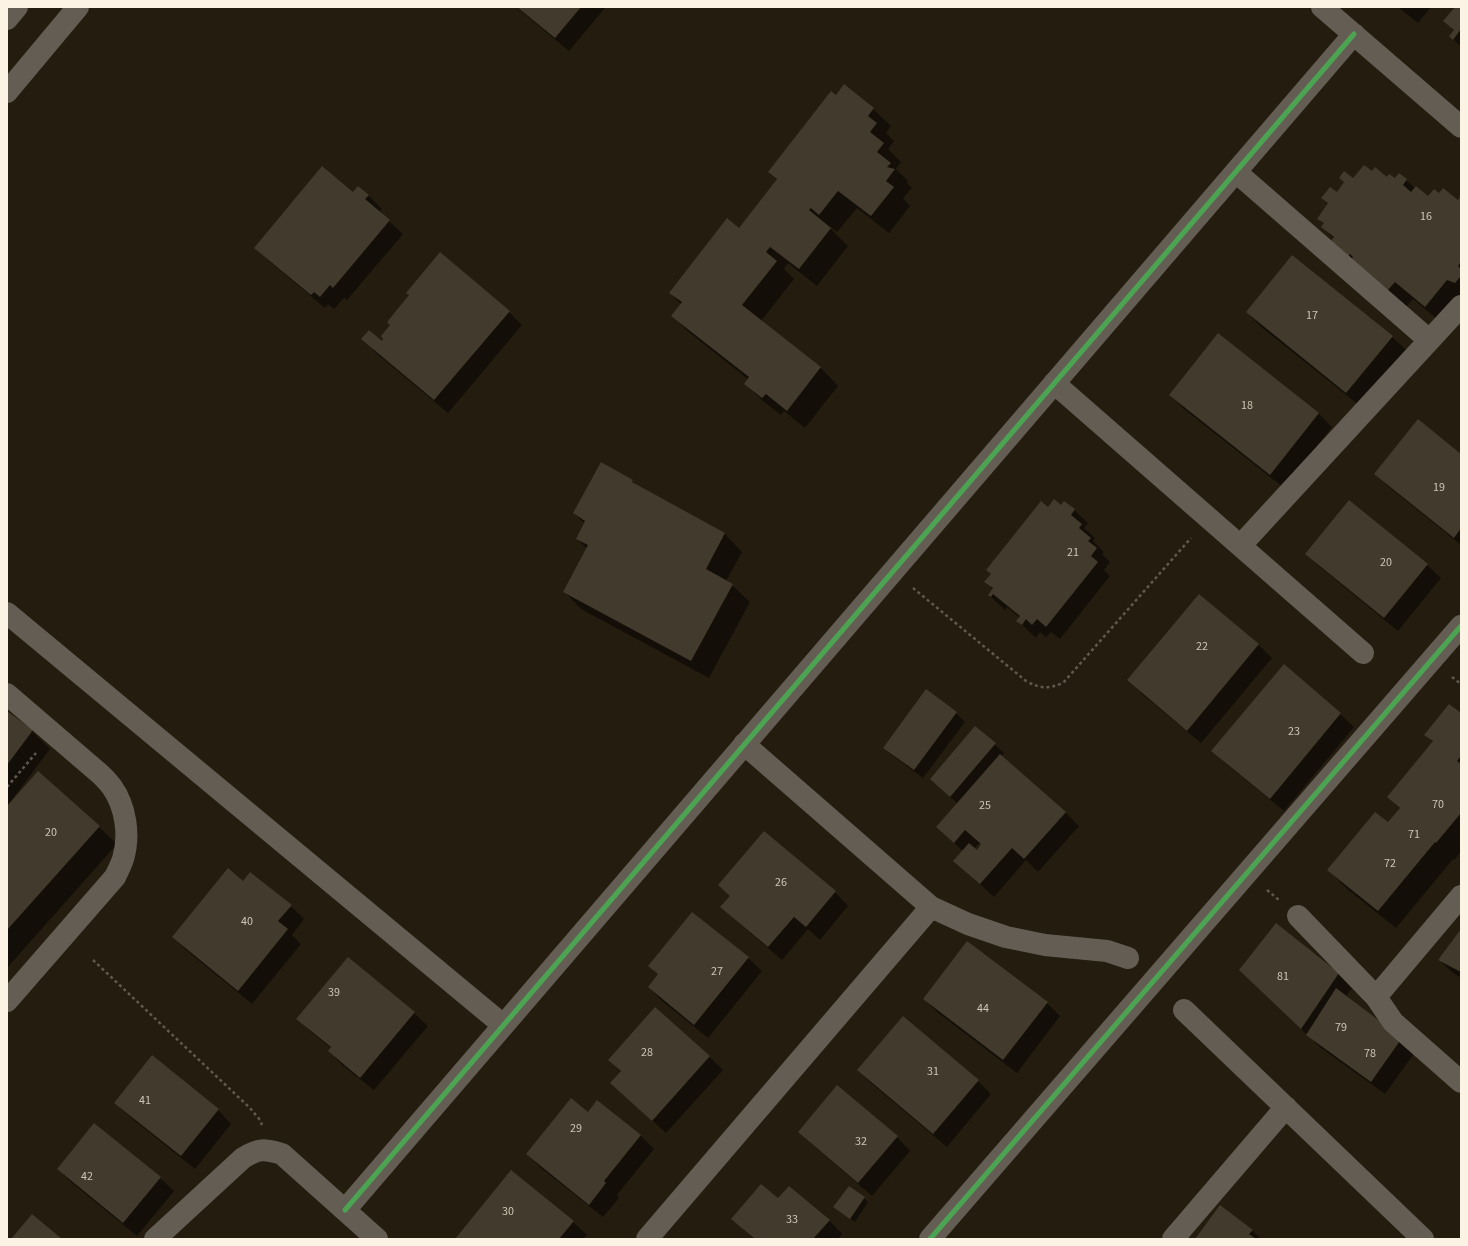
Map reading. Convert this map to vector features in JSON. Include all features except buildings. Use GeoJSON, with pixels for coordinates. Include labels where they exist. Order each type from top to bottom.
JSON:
{"type":"FeatureCollection","features":[{"type":"Feature","properties":{"kind":"street"},"geometry":{"type":"LineString","coordinates":[[7,19],[17,7]]}},
{"type":"Feature","properties":{"kind":"street"},"geometry":{"type":"LineString","coordinates":[[7,92],[78,7]]}},
{"type":"Feature","properties":{"kind":"street"},"geometry":{"type":"LineString","coordinates":[[1322,7],[1461,127]]}},
{"type":"Feature","properties":{"kind":"street"},"geometry":{"type":"LineString","coordinates":[[345,1210],[1354,34]]}},
{"type":"Feature","properties":{"kind":"street"},"geometry":{"type":"LineString","coordinates":[[1236,172],[1429,340]]}},
{"type":"Feature","properties":{"kind":"street"},"geometry":{"type":"LineString","coordinates":[[1241,545],[1461,306]]}},
{"type":"Feature","properties":{"kind":"street"},"geometry":{"type":"LineString","coordinates":[[1054,383],[1363,653]]}},
{"type":"Feature","properties":{"kind":"street"},"geometry":{"type":"LineString","coordinates":[[7,613],[503,1025]]}},
{"type":"Feature","properties":{"kind":"street"},"geometry":{"type":"LineString","coordinates":[[930,1239],[1461,626]]}},
{"type":"Feature","properties":{"kind":"street"},"geometry":{"type":"LineString","coordinates":[[7,694],[100,773],[112,787],[121,804],[126,822],[127,841],[123,860],[115,877],[7,1001]]}},
{"type":"Feature","properties":{"kind":"street"},"geometry":{"type":"LineString","coordinates":[[744,744],[931,907],[968,924],[1006,937],[1045,945],[1107,951],[1128,958]]}},
{"type":"Feature","properties":{"kind":"street"},"geometry":{"type":"LineString","coordinates":[[1376,997],[1461,896]]}},
{"type":"Feature","properties":{"kind":"street"},"geometry":{"type":"LineString","coordinates":[[647,1239],[931,907]]}},
{"type":"Feature","properties":{"kind":"street"},"geometry":{"type":"LineString","coordinates":[[1298,916],[1376,997],[1392,1022],[1461,1082]]}},
{"type":"Feature","properties":{"kind":"street"},"geometry":{"type":"LineString","coordinates":[[1184,1010],[1424,1239]]}},
{"type":"Feature","properties":{"kind":"street"},"geometry":{"type":"LineString","coordinates":[[1173,1239],[1286,1107]]}},
{"type":"Feature","properties":{"kind":"street"},"geometry":{"type":"LineString","coordinates":[[155,1239],[243,1158],[254,1150],[269,1150],[282,1154],[377,1239]]}},
{"type":"Feature","properties":{"kind":"path"},"geometry":{"type":"LineString","coordinates":[[893,571],[1026,681],[1037,686],[1050,688],[1064,683],[1209,517]]}},
{"type":"Feature","properties":{"kind":"path"},"geometry":{"type":"LineString","coordinates":[[7,787],[54,733]]}},
{"type":"Feature","properties":{"kind":"path"},"geometry":{"type":"LineString","coordinates":[[1247,873],[1298,916]]}},
{"type":"Feature","properties":{"kind":"path"},"geometry":{"type":"LineString","coordinates":[[92,960],[250,1108],[260,1120],[266,1134],[269,1150]]}},
{"type":"Feature","properties":{"kind":"cycle path"},"geometry":{"type":"LineString","coordinates":[[345,1210],[1354,34]]}},
{"type":"Feature","properties":{"kind":"cycle path"},"geometry":{"type":"LineString","coordinates":[[930,1239],[1461,626]]}}]}
